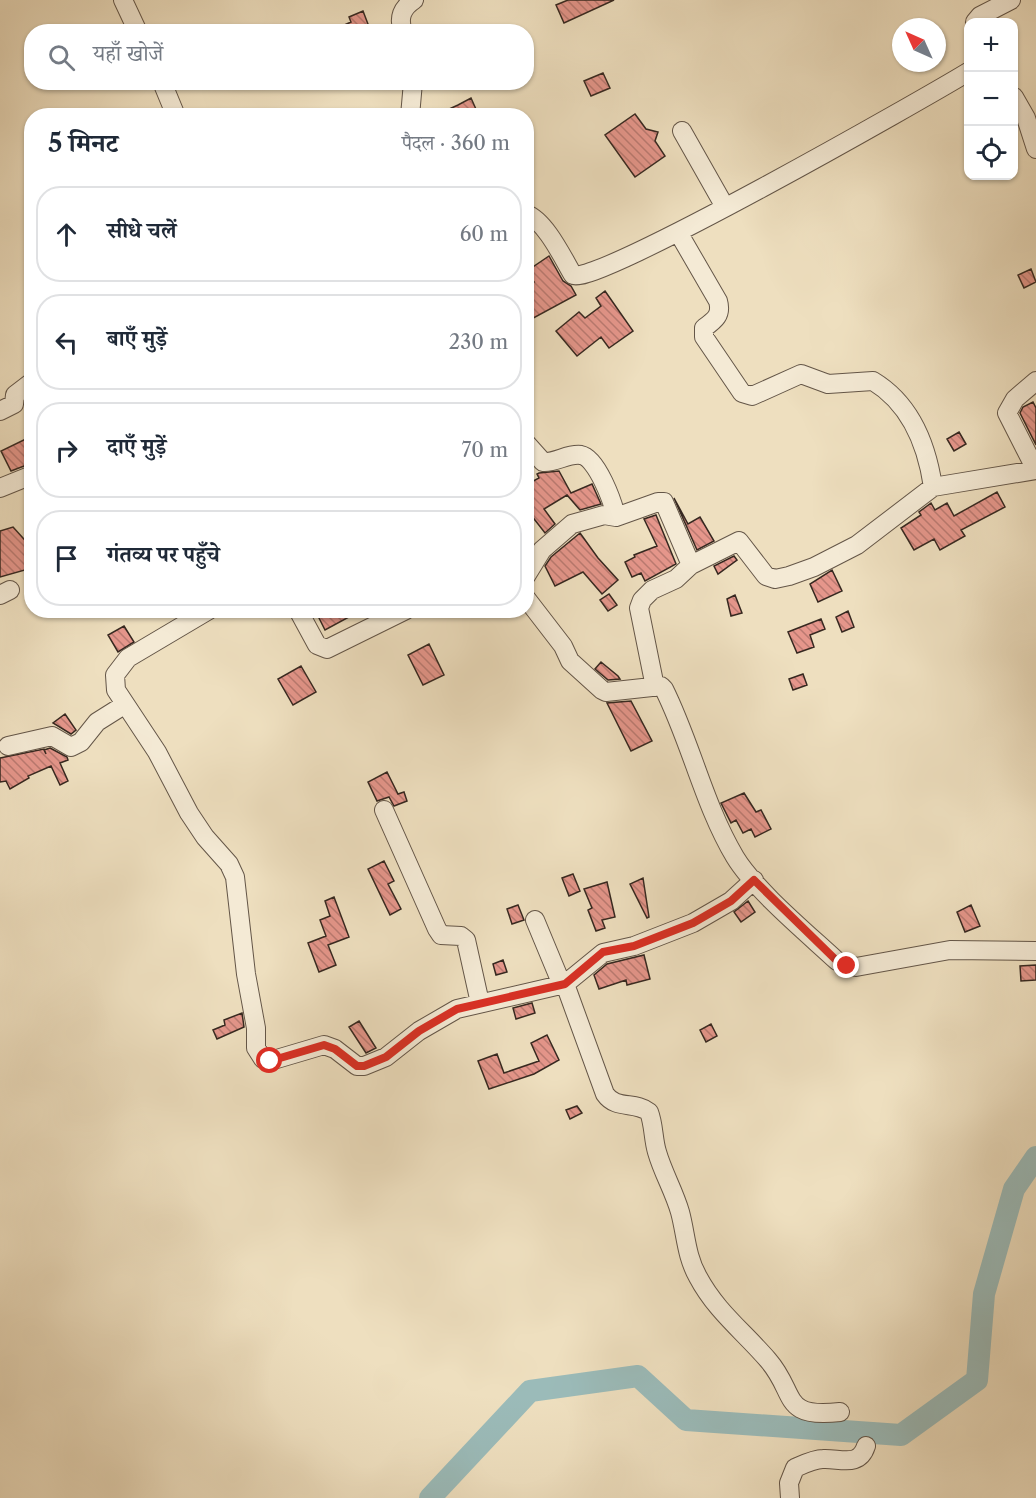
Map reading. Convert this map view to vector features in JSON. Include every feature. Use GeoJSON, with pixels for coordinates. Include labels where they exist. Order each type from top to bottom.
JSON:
{"type":"FeatureCollection","features":[{"type":"Feature","properties":{"kind":"street"},"geometry":{"type":"LineString","coordinates":[[123,0],[134,24]]}},
{"type":"Feature","properties":{"kind":"street"},"geometry":{"type":"LineString","coordinates":[[401,24],[402,14],[414,0]]}},
{"type":"Feature","properties":{"kind":"street"},"geometry":{"type":"LineString","coordinates":[[978,18],[1011,0]]}},
{"type":"Feature","properties":{"kind":"street"},"geometry":{"type":"LineString","coordinates":[[534,217],[547,232],[577,277],[637,253],[678,232],[964,75]]}},
{"type":"Feature","properties":{"kind":"street"},"geometry":{"type":"LineString","coordinates":[[165,90],[173,108]]}},
{"type":"Feature","properties":{"kind":"street"},"geometry":{"type":"LineString","coordinates":[[411,108],[412,90]]}},
{"type":"Feature","properties":{"kind":"street"},"geometry":{"type":"LineString","coordinates":[[1018,104],[1026,118],[1036,149]]}},
{"type":"Feature","properties":{"kind":"street"},"geometry":{"type":"LineString","coordinates":[[682,131],[725,207]]}},
{"type":"Feature","properties":{"kind":"street"},"geometry":{"type":"LineString","coordinates":[[678,232],[718,301],[720,309],[718,316],[704,328],[704,337],[742,393],[752,396],[801,374],[828,384],[873,381],[904,410],[917,428],[928,458],[933,487]]}},
{"type":"Feature","properties":{"kind":"street"},"geometry":{"type":"LineString","coordinates":[[655,687],[639,608],[642,600],[652,590],[676,579],[691,565],[739,541],[766,576],[775,579],[789,576],[814,567],[857,545],[899,510],[933,487],[1036,470],[1007,413],[1015,399],[1036,381]]}},
{"type":"Feature","properties":{"kind":"street"},"geometry":{"type":"LineString","coordinates":[[0,411],[14,404],[15,395],[24,388]]}},
{"type":"Feature","properties":{"kind":"street"},"geometry":{"type":"LineString","coordinates":[[534,452],[543,462],[551,463],[580,455],[588,458],[613,501],[616,517]]}},
{"type":"Feature","properties":{"kind":"street"},"geometry":{"type":"LineString","coordinates":[[0,488],[24,478]]}},
{"type":"Feature","properties":{"kind":"street"},"geometry":{"type":"LineString","coordinates":[[534,563],[542,550],[572,524],[604,515],[616,517],[664,502],[691,565]]}},
{"type":"Feature","properties":{"kind":"street"},"geometry":{"type":"LineString","coordinates":[[534,608],[563,646],[570,661],[602,690],[606,692],[661,686],[699,778],[736,858],[754,880],[837,961],[847,966],[880,964],[950,950],[1036,951]]}},
{"type":"Feature","properties":{"kind":"street"},"geometry":{"type":"LineString","coordinates":[[196,618],[123,662],[114,681],[124,705],[157,752],[205,837],[233,872],[260,1057],[270,1061],[324,1045],[335,1049],[357,1066],[364,1066],[386,1057],[441,1017],[468,1005],[564,985],[603,952],[634,946],[693,923],[731,901],[754,880]]}},
{"type":"Feature","properties":{"kind":"street"},"geometry":{"type":"LineString","coordinates":[[302,618],[317,645],[327,649],[390,618]]}},
{"type":"Feature","properties":{"kind":"street"},"geometry":{"type":"LineString","coordinates":[[8,746],[52,736],[70,747],[81,742],[97,722],[124,705]]}},
{"type":"Feature","properties":{"kind":"street"},"geometry":{"type":"LineString","coordinates":[[384,810],[437,930],[441,935],[461,936],[466,940],[480,1003]]}},
{"type":"Feature","properties":{"kind":"street"},"geometry":{"type":"LineString","coordinates":[[535,920],[564,985],[605,1094],[614,1103],[642,1108],[649,1112],[657,1153],[680,1212],[686,1247],[698,1278],[727,1320],[770,1362],[792,1405],[801,1410],[840,1412]]}},
{"type":"Feature","properties":{"kind":"street"},"geometry":{"type":"LineString","coordinates":[[790,1498],[789,1483],[795,1468],[824,1458],[851,1461],[861,1456],[866,1446]]}},
{"type":"Feature","properties":{"kind":"building"},"geometry":{"type":"Polygon","coordinates":[[[568,0],[614,0],[564,23],[556,5],[568,0]]]}},
{"type":"Feature","properties":{"kind":"building"},"geometry":{"type":"Polygon","coordinates":[[[363,11],[368,24],[347,24],[351,22],[349,17],[363,11]]]}},
{"type":"Feature","properties":{"kind":"building"},"geometry":{"type":"Polygon","coordinates":[[[603,73],[610,88],[591,96],[584,81],[603,73]]]}},
{"type":"Feature","properties":{"kind":"building"},"geometry":{"type":"Polygon","coordinates":[[[471,98],[475,108],[451,108],[471,98]]]}},
{"type":"Feature","properties":{"kind":"building"},"geometry":{"type":"Polygon","coordinates":[[[635,114],[646,129],[658,132],[655,141],[665,156],[635,177],[605,135],[635,114]]]}},
{"type":"Feature","properties":{"kind":"building"},"geometry":{"type":"Polygon","coordinates":[[[549,256],[563,281],[571,286],[576,295],[534,318],[534,282],[534,266],[549,256]]]}},
{"type":"Feature","properties":{"kind":"building"},"geometry":{"type":"Polygon","coordinates":[[[1031,269],[1036,282],[1024,288],[1018,275],[1031,269]]]}},
{"type":"Feature","properties":{"kind":"building"},"geometry":{"type":"Polygon","coordinates":[[[605,291],[633,331],[609,348],[601,337],[577,356],[556,331],[579,312],[585,318],[601,306],[596,298],[605,291]]]}},
{"type":"Feature","properties":{"kind":"building"},"geometry":{"type":"Polygon","coordinates":[[[1033,402],[1036,408],[1036,445],[1020,413],[1023,407],[1033,402]]]}},
{"type":"Feature","properties":{"kind":"building"},"geometry":{"type":"Polygon","coordinates":[[[959,432],[966,444],[954,451],[947,439],[959,432]]]}},
{"type":"Feature","properties":{"kind":"building"},"geometry":{"type":"Polygon","coordinates":[[[24,440],[24,466],[11,471],[1,451],[24,440]]]}},
{"type":"Feature","properties":{"kind":"building"},"geometry":{"type":"Polygon","coordinates":[[[559,471],[571,493],[592,484],[601,504],[580,510],[567,495],[544,509],[555,524],[545,533],[534,519],[534,481],[539,478],[537,474],[559,471]]]}},
{"type":"Feature","properties":{"kind":"building"},"geometry":{"type":"Polygon","coordinates":[[[997,492],[1005,507],[961,530],[965,536],[940,550],[934,539],[914,550],[901,528],[921,515],[919,512],[931,503],[935,510],[947,503],[954,516],[997,492]]]}},
{"type":"Feature","properties":{"kind":"building"},"geometry":{"type":"Polygon","coordinates":[[[674,498],[688,524],[700,517],[714,541],[697,550],[674,498]]]}},
{"type":"Feature","properties":{"kind":"building"},"geometry":{"type":"Polygon","coordinates":[[[656,515],[676,564],[645,581],[641,573],[632,577],[625,562],[635,557],[634,555],[657,546],[644,519],[656,515]]]}},
{"type":"Feature","properties":{"kind":"building"},"geometry":{"type":"Polygon","coordinates":[[[13,527],[24,539],[24,570],[0,577],[0,531],[13,527]]]}},
{"type":"Feature","properties":{"kind":"building"},"geometry":{"type":"Polygon","coordinates":[[[580,533],[618,580],[602,594],[583,572],[555,586],[545,566],[551,557],[580,533]]]}},
{"type":"Feature","properties":{"kind":"building"},"geometry":{"type":"Polygon","coordinates":[[[734,556],[737,560],[718,574],[714,566],[734,556]]]}},
{"type":"Feature","properties":{"kind":"building"},"geometry":{"type":"Polygon","coordinates":[[[832,570],[842,591],[818,602],[810,584],[832,570]]]}},
{"type":"Feature","properties":{"kind":"building"},"geometry":{"type":"Polygon","coordinates":[[[609,594],[617,605],[608,611],[600,600],[609,594]]]}},
{"type":"Feature","properties":{"kind":"building"},"geometry":{"type":"Polygon","coordinates":[[[735,595],[742,613],[731,616],[727,599],[735,595]]]}},
{"type":"Feature","properties":{"kind":"building"},"geometry":{"type":"Polygon","coordinates":[[[848,611],[854,627],[842,632],[836,617],[848,611]]]}},
{"type":"Feature","properties":{"kind":"building"},"geometry":{"type":"Polygon","coordinates":[[[319,618],[347,618],[325,630],[319,618]]]}},
{"type":"Feature","properties":{"kind":"building"},"geometry":{"type":"Polygon","coordinates":[[[821,619],[825,629],[810,635],[814,647],[797,653],[788,632],[821,619]]]}},
{"type":"Feature","properties":{"kind":"building"},"geometry":{"type":"Polygon","coordinates":[[[124,626],[134,642],[118,652],[108,635],[124,626]]]}},
{"type":"Feature","properties":{"kind":"building"},"geometry":{"type":"Polygon","coordinates":[[[429,644],[444,675],[423,685],[408,655],[429,644]]]}},
{"type":"Feature","properties":{"kind":"building"},"geometry":{"type":"Polygon","coordinates":[[[601,662],[620,679],[608,680],[595,669],[601,662]]]}},
{"type":"Feature","properties":{"kind":"building"},"geometry":{"type":"Polygon","coordinates":[[[301,666],[316,692],[293,705],[278,679],[301,666]]]}},
{"type":"Feature","properties":{"kind":"building"},"geometry":{"type":"Polygon","coordinates":[[[803,674],[807,685],[793,690],[789,679],[803,674]]]}},
{"type":"Feature","properties":{"kind":"building"},"geometry":{"type":"Polygon","coordinates":[[[631,701],[652,741],[631,751],[607,703],[631,701]]]}},
{"type":"Feature","properties":{"kind":"building"},"geometry":{"type":"Polygon","coordinates":[[[65,714],[76,730],[71,734],[53,723],[65,714]]]}},
{"type":"Feature","properties":{"kind":"building"},"geometry":{"type":"Polygon","coordinates":[[[50,748],[67,757],[68,760],[60,763],[68,781],[60,785],[51,766],[28,776],[29,778],[10,789],[6,781],[0,782],[0,758],[50,748]]]}},
{"type":"Feature","properties":{"kind":"building"},"geometry":{"type":"Polygon","coordinates":[[[387,772],[398,794],[404,792],[407,801],[394,806],[389,797],[377,801],[368,782],[387,772]]]}},
{"type":"Feature","properties":{"kind":"building"},"geometry":{"type":"Polygon","coordinates":[[[744,793],[756,812],[761,810],[771,829],[755,837],[751,829],[743,833],[736,820],[731,823],[721,803],[744,793]]]}},
{"type":"Feature","properties":{"kind":"building"},"geometry":{"type":"Polygon","coordinates":[[[384,861],[394,881],[388,884],[401,909],[390,915],[368,869],[384,861]]]}},
{"type":"Feature","properties":{"kind":"building"},"geometry":{"type":"Polygon","coordinates":[[[573,874],[580,891],[569,896],[562,878],[573,874]]]}},
{"type":"Feature","properties":{"kind":"building"},"geometry":{"type":"Polygon","coordinates":[[[643,878],[649,917],[647,918],[630,884],[643,878]]]}},
{"type":"Feature","properties":{"kind":"building"},"geometry":{"type":"Polygon","coordinates":[[[607,882],[615,917],[602,920],[605,928],[596,931],[588,910],[592,908],[584,889],[607,882]]]}},
{"type":"Feature","properties":{"kind":"building"},"geometry":{"type":"Polygon","coordinates":[[[334,897],[349,937],[328,945],[336,965],[319,972],[308,943],[326,936],[320,920],[330,916],[325,901],[334,897]]]}},
{"type":"Feature","properties":{"kind":"building"},"geometry":{"type":"Polygon","coordinates":[[[748,901],[755,912],[741,922],[734,912],[748,901]]]}},
{"type":"Feature","properties":{"kind":"building"},"geometry":{"type":"Polygon","coordinates":[[[518,905],[524,920],[512,924],[507,909],[518,905]]]}},
{"type":"Feature","properties":{"kind":"building"},"geometry":{"type":"Polygon","coordinates":[[[971,905],[980,926],[965,932],[957,912],[971,905]]]}},
{"type":"Feature","properties":{"kind":"building"},"geometry":{"type":"Polygon","coordinates":[[[644,955],[650,979],[627,985],[626,980],[599,989],[594,975],[607,964],[644,955]]]}},
{"type":"Feature","properties":{"kind":"building"},"geometry":{"type":"Polygon","coordinates":[[[503,960],[507,972],[496,975],[493,964],[503,960]]]}},
{"type":"Feature","properties":{"kind":"building"},"geometry":{"type":"Polygon","coordinates":[[[1036,965],[1036,980],[1021,981],[1020,966],[1036,965]]]}},
{"type":"Feature","properties":{"kind":"building"},"geometry":{"type":"Polygon","coordinates":[[[532,1003],[535,1013],[516,1019],[513,1008],[532,1003]]]}},
{"type":"Feature","properties":{"kind":"building"},"geometry":{"type":"Polygon","coordinates":[[[242,1013],[244,1027],[217,1039],[213,1030],[225,1025],[224,1020],[242,1013]]]}},
{"type":"Feature","properties":{"kind":"building"},"geometry":{"type":"Polygon","coordinates":[[[359,1021],[376,1048],[366,1053],[349,1027],[359,1021]]]}},
{"type":"Feature","properties":{"kind":"building"},"geometry":{"type":"Polygon","coordinates":[[[711,1024],[717,1036],[706,1042],[700,1030],[711,1024]]]}},
{"type":"Feature","properties":{"kind":"building"},"geometry":{"type":"Polygon","coordinates":[[[547,1035],[559,1060],[534,1074],[489,1089],[478,1061],[497,1054],[504,1073],[539,1061],[531,1043],[547,1035]]]}},
{"type":"Feature","properties":{"kind":"building"},"geometry":{"type":"Polygon","coordinates":[[[577,1106],[582,1113],[570,1119],[566,1110],[577,1106]]]}},
{"type":"Feature","properties":{"kind":"waterway"},"geometry":{"type":"LineString","coordinates":[[430,1498],[530,1391],[638,1376],[686,1420],[901,1435],[977,1380],[984,1294],[1014,1189],[1036,1157]]}},
{"type":"Feature","properties":{"kind":"route"},"geometry":{"type":"LineString","coordinates":[[270,1061],[324,1045],[335,1049],[357,1066],[377,1062],[419,1031],[457,1009],[565,984],[603,952],[634,946],[693,923],[731,901],[754,880],[801,928],[837,961],[847,966]]}}]}
